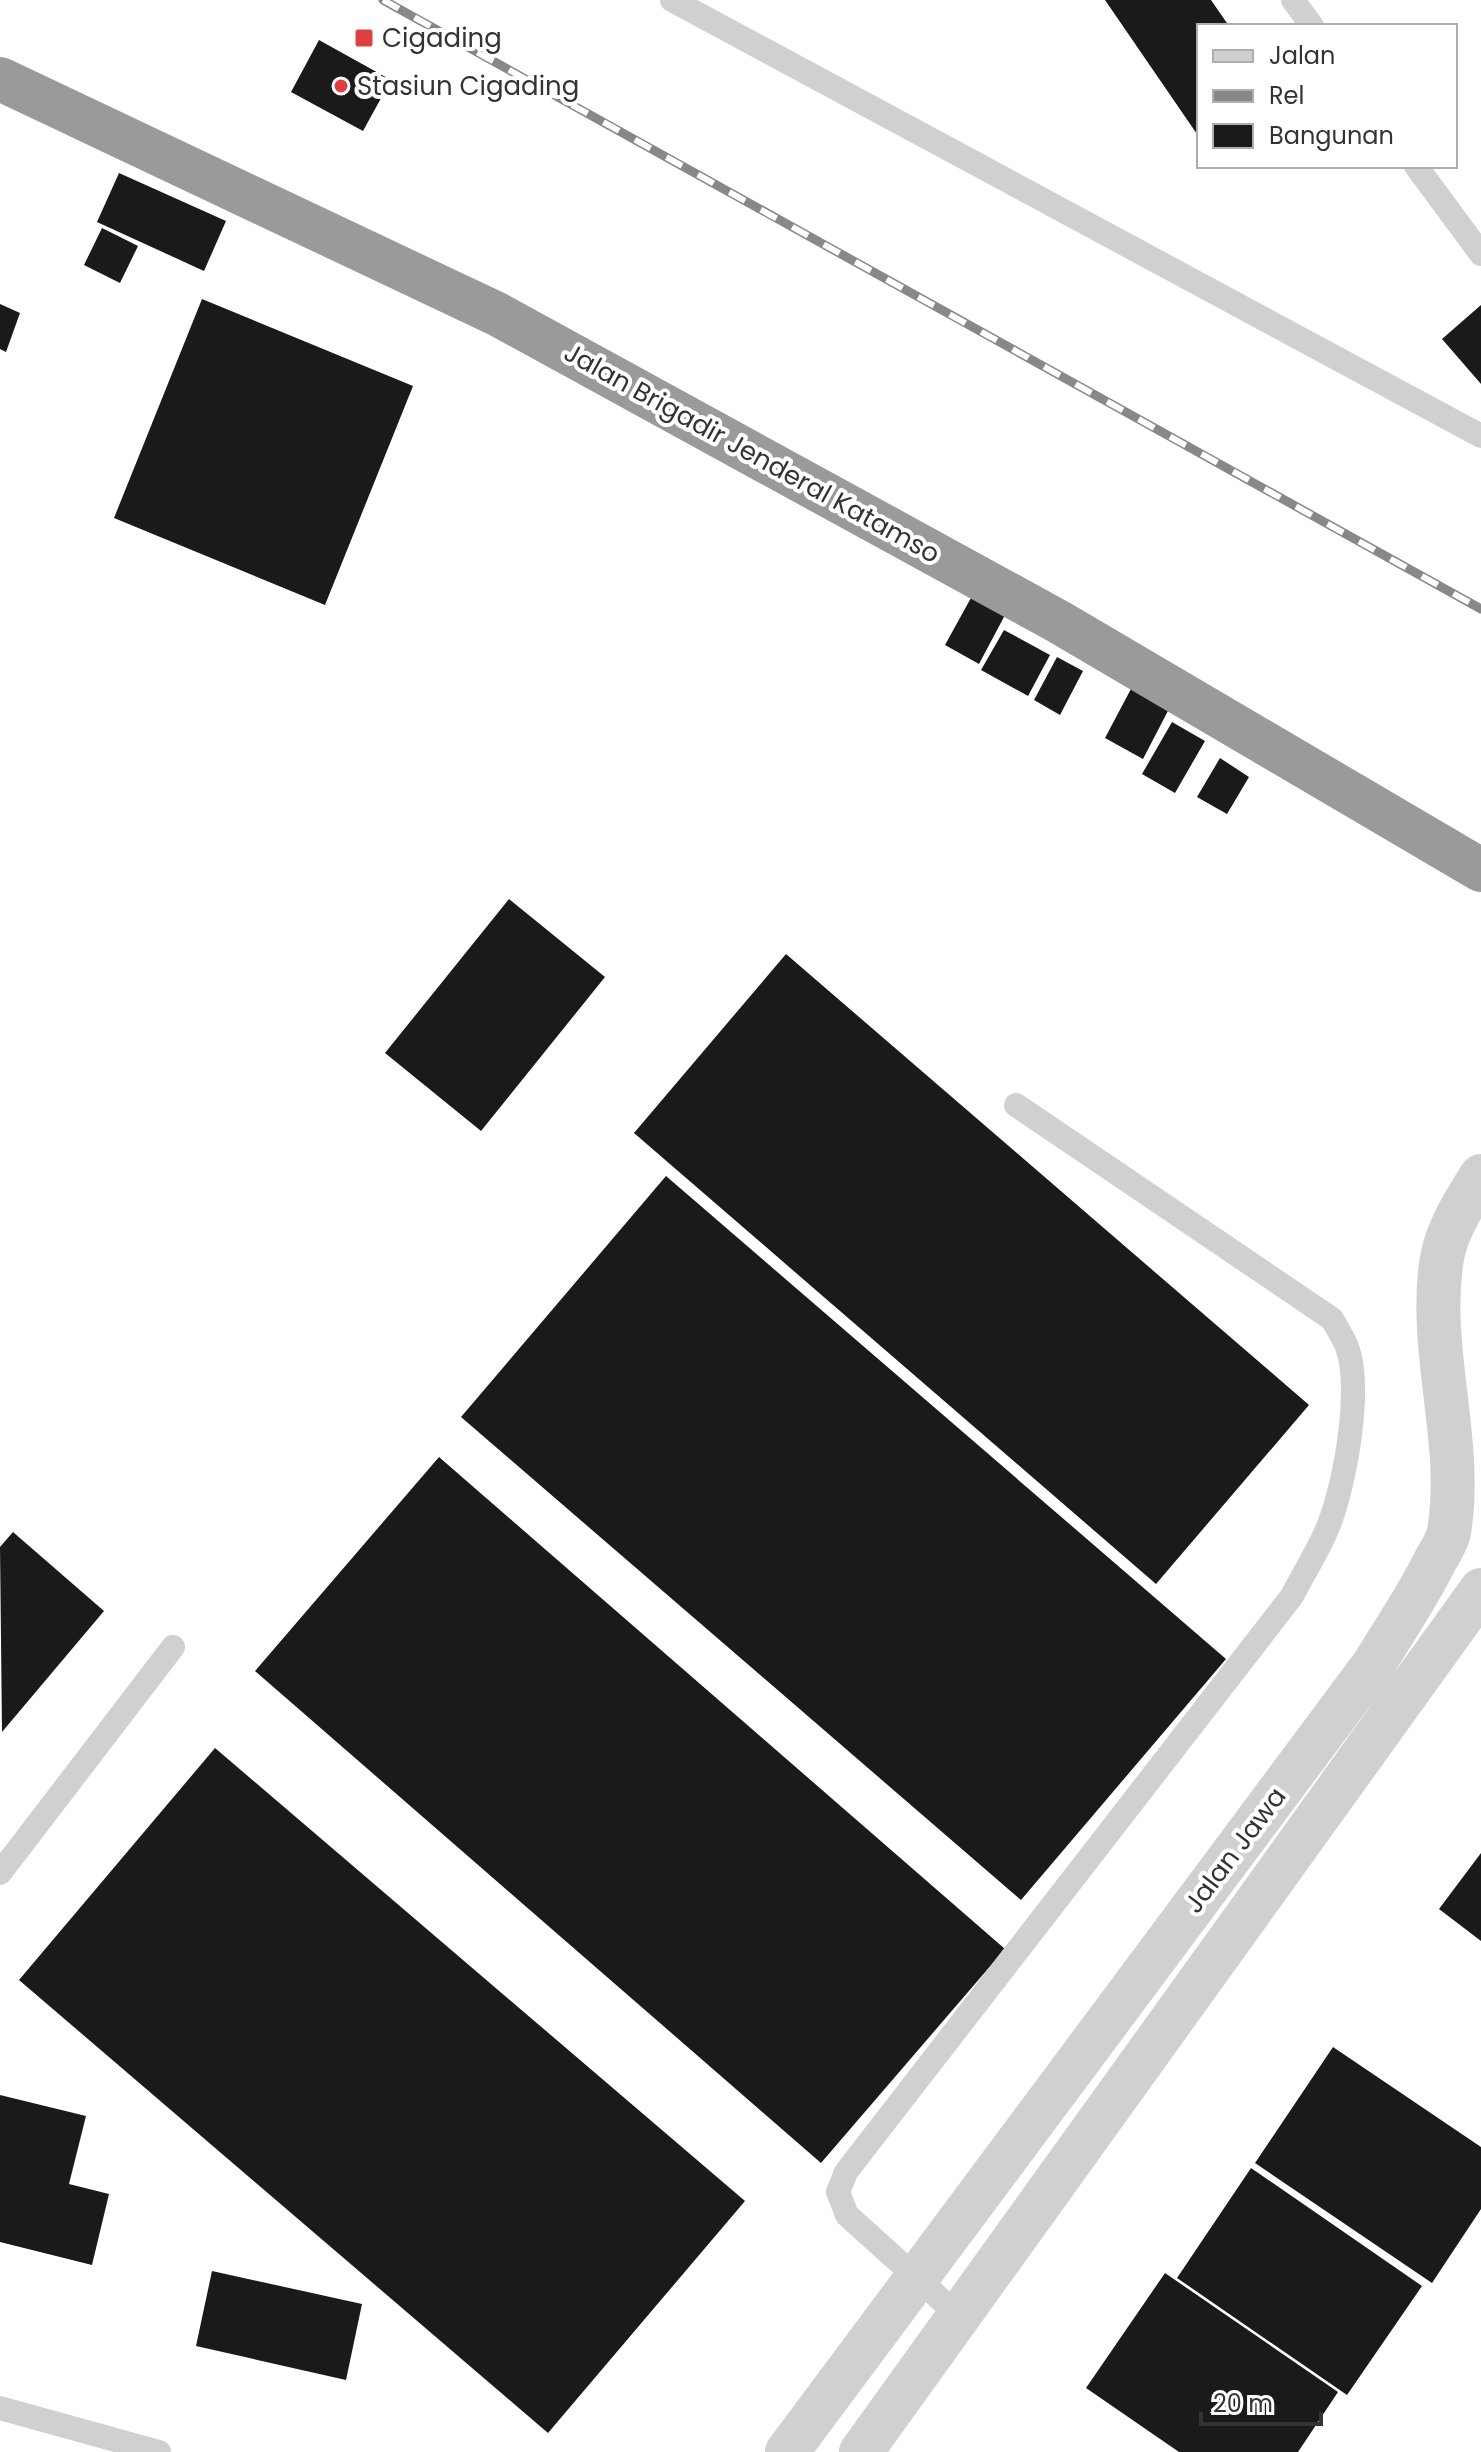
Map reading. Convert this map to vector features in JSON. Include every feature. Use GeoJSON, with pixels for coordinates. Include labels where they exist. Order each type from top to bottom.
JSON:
{"type":"FeatureCollection","features":[{"type":"Feature","properties":{"kind":"highway","name":"Jalan Brigadir Jenderal Katamso"},"geometry":{"type":"LineString","coordinates":[[0,79],[497,314],[1059,622],[1481,870]]}},
{"type":"Feature","properties":{"kind":"street","name":"Jalan Jawa"},"geometry":{"type":"LineString","coordinates":[[787,2452],[1374,1664],[1423,1586],[1448,1535],[1452,1498],[1453,1456],[1438,1298],[1442,1256],[1458,1212],[1481,1176]]}},
{"type":"Feature","properties":{"kind":"street","name":"Jalan Jawa"},"geometry":{"type":"LineString","coordinates":[[861,2452],[1481,1590]]}},
{"type":"Feature","properties":{"kind":"lane"},"geometry":{"type":"LineString","coordinates":[[672,0],[1481,436]]}},
{"type":"Feature","properties":{"kind":"lane"},"geometry":{"type":"LineString","coordinates":[[1293,0],[1311,24]]}},
{"type":"Feature","properties":{"kind":"lane"},"geometry":{"type":"LineString","coordinates":[[1417,168],[1481,254]]}},
{"type":"Feature","properties":{"kind":"lane"},"geometry":{"type":"LineString","coordinates":[[959,2316],[847,2215],[838,2192],[846,2172],[1292,1596],[1326,1533],[1351,1432],[1353,1388],[1348,1348],[1332,1319],[1016,1105]]}},
{"type":"Feature","properties":{"kind":"lane"},"geometry":{"type":"LineString","coordinates":[[0,1873],[173,1647]]}},
{"type":"Feature","properties":{"kind":"lane"},"geometry":{"type":"LineString","coordinates":[[0,2408],[159,2452]]}},
{"type":"Feature","properties":{"kind":"building"},"geometry":{"type":"Polygon","coordinates":[[[1105,0],[1211,0],[1228,24],[1197,24],[1197,134],[1105,0]]]}},
{"type":"Feature","properties":{"kind":"building","name":"Stasiun Cigading"},"geometry":{"type":"Polygon","coordinates":[[[319,40],[391,80],[363,131],[291,92],[319,40]]]}},
{"type":"Feature","properties":{"kind":"building"},"geometry":{"type":"Polygon","coordinates":[[[119,173],[226,221],[204,271],[97,222],[119,173]]]}},
{"type":"Feature","properties":{"kind":"building"},"geometry":{"type":"Polygon","coordinates":[[[102,228],[138,246],[120,283],[84,265],[102,228]]]}},
{"type":"Feature","properties":{"kind":"building"},"geometry":{"type":"Polygon","coordinates":[[[202,299],[413,386],[325,605],[114,518],[202,299]]]}},
{"type":"Feature","properties":{"kind":"building"},"geometry":{"type":"Polygon","coordinates":[[[0,304],[20,313],[6,352],[0,349],[0,304]]]}},
{"type":"Feature","properties":{"kind":"building"},"geometry":{"type":"Polygon","coordinates":[[[1481,305],[1481,384],[1442,339],[1481,305]]]}},
{"type":"Feature","properties":{"kind":"building"},"geometry":{"type":"Polygon","coordinates":[[[972,596],[1005,615],[979,664],[945,645],[972,596]]]}},
{"type":"Feature","properties":{"kind":"building"},"geometry":{"type":"Polygon","coordinates":[[[1004,630],[1050,655],[1028,696],[981,670],[1004,630]]]}},
{"type":"Feature","properties":{"kind":"building"},"geometry":{"type":"Polygon","coordinates":[[[1057,657],[1083,671],[1060,715],[1034,700],[1057,657]]]}},
{"type":"Feature","properties":{"kind":"building"},"geometry":{"type":"Polygon","coordinates":[[[1132,687],[1170,707],[1143,759],[1105,738],[1132,687]]]}},
{"type":"Feature","properties":{"kind":"building"},"geometry":{"type":"Polygon","coordinates":[[[1172,722],[1205,741],[1175,793],[1142,774],[1172,722]]]}},
{"type":"Feature","properties":{"kind":"building"},"geometry":{"type":"Polygon","coordinates":[[[1220,758],[1249,777],[1227,814],[1197,797],[1220,758]]]}},
{"type":"Feature","properties":{"kind":"building"},"geometry":{"type":"Polygon","coordinates":[[[509,899],[605,977],[481,1131],[385,1053],[509,899]]]}},
{"type":"Feature","properties":{"kind":"building"},"geometry":{"type":"Polygon","coordinates":[[[786,954],[1309,1405],[1156,1584],[634,1133],[786,954]]]}},
{"type":"Feature","properties":{"kind":"building"},"geometry":{"type":"Polygon","coordinates":[[[666,1176],[1226,1659],[1021,1900],[461,1417],[666,1176]]]}},
{"type":"Feature","properties":{"kind":"building"},"geometry":{"type":"Polygon","coordinates":[[[439,1457],[1005,1949],[821,2163],[255,1671],[439,1457]]]}},
{"type":"Feature","properties":{"kind":"building"},"geometry":{"type":"Polygon","coordinates":[[[13,1532],[104,1611],[2,1732],[0,1547],[13,1532]]]}},
{"type":"Feature","properties":{"kind":"building"},"geometry":{"type":"Polygon","coordinates":[[[215,1748],[745,2201],[548,2433],[19,1980],[215,1748]]]}},
{"type":"Feature","properties":{"kind":"building"},"geometry":{"type":"Polygon","coordinates":[[[1481,1853],[1481,1941],[1439,1909],[1481,1853]]]}},
{"type":"Feature","properties":{"kind":"building"},"geometry":{"type":"Polygon","coordinates":[[[1333,2047],[1481,2147],[1481,2209],[1432,2283],[1255,2163],[1333,2047]]]}},
{"type":"Feature","properties":{"kind":"building"},"geometry":{"type":"Polygon","coordinates":[[[0,2095],[86,2116],[69,2184],[109,2194],[92,2265],[0,2242],[0,2095]]]}},
{"type":"Feature","properties":{"kind":"building"},"geometry":{"type":"Polygon","coordinates":[[[1251,2168],[1422,2286],[1347,2395],[1177,2278],[1251,2168]]]}},
{"type":"Feature","properties":{"kind":"building"},"geometry":{"type":"Polygon","coordinates":[[[212,2271],[362,2304],[346,2380],[196,2346],[212,2271]]]}},
{"type":"Feature","properties":{"kind":"building"},"geometry":{"type":"Polygon","coordinates":[[[1165,2273],[1338,2392],[1298,2452],[1179,2452],[1086,2388],[1165,2273]]]}},
{"type":"Feature","properties":{"kind":"railway"},"geometry":{"type":"LineString","coordinates":[[383,0],[1481,609]]}},
{"type":"Feature","properties":{"kind":"place","name":"Cigading"},"geometry":{"type":"Point","coordinates":[364,38]}},
{"type":"Feature","properties":{"kind":"place","name":"Stasiun Cigading"},"geometry":{"type":"Point","coordinates":[341,86]}}]}
